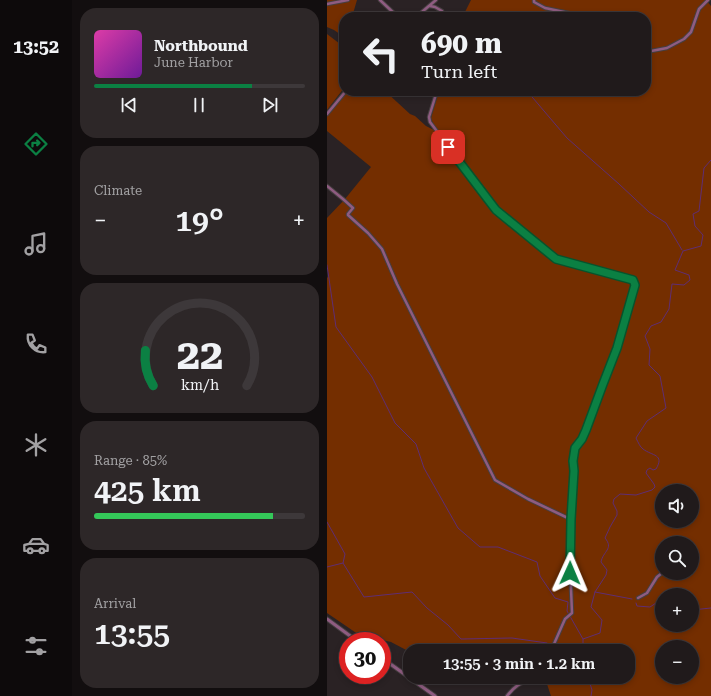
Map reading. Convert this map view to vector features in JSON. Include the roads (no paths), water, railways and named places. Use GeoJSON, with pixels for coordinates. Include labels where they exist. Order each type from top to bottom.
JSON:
{"type":"FeatureCollection","features":[{"type":"Feature","properties":{"kind":"street"},"geometry":{"type":"LineString","coordinates":[[327,4],[347,0]]}},
{"type":"Feature","properties":{"kind":"street"},"geometry":{"type":"LineString","coordinates":[[380,0],[393,12]]}},
{"type":"Feature","properties":{"kind":"street"},"geometry":{"type":"LineString","coordinates":[[422,12],[436,0]]}},
{"type":"Feature","properties":{"kind":"street"},"geometry":{"type":"LineString","coordinates":[[533,0],[545,8],[564,12]]}},
{"type":"Feature","properties":{"kind":"street"},"geometry":{"type":"LineString","coordinates":[[651,51],[667,48],[684,39],[691,32],[699,9],[708,0]]}},
{"type":"Feature","properties":{"kind":"street"},"geometry":{"type":"LineString","coordinates":[[429,6],[435,7],[442,12]]}},
{"type":"Feature","properties":{"kind":"street"},"geometry":{"type":"LineString","coordinates":[[327,114],[342,96]]}},
{"type":"Feature","properties":{"kind":"street"},"geometry":{"type":"LineString","coordinates":[[435,96],[429,117],[430,122],[496,210],[556,259],[633,280],[635,285],[617,348],[582,439],[575,448],[573,461],[574,471],[570,564],[572,613],[565,619],[554,644]]}},
{"type":"Feature","properties":{"kind":"street"},"geometry":{"type":"LineString","coordinates":[[327,186],[353,208],[347,214],[368,233],[382,249],[397,284],[495,480],[528,499],[571,519]]}},
{"type":"Feature","properties":{"kind":"street"},"geometry":{"type":"LineString","coordinates":[[638,598],[647,593],[655,580]]}},
{"type":"Feature","properties":{"kind":"street"},"geometry":{"type":"LineString","coordinates":[[327,619],[345,632]]}},
{"type":"Feature","properties":{"kind":"street"},"geometry":{"type":"LineString","coordinates":[[391,664],[435,696]]}},
{"type":"Feature","properties":{"kind":"street"},"geometry":{"type":"LineString","coordinates":[[507,696],[516,685],[519,684]]}},
{"type":"Feature","properties":{"kind":"waterway"},"geometry":{"type":"LineString","coordinates":[[531,96],[567,138],[649,212],[666,223],[682,250]]}},
{"type":"Feature","properties":{"kind":"waterway"},"geometry":{"type":"LineString","coordinates":[[583,644],[583,639],[600,633],[602,620],[591,607],[595,592],[606,575],[607,570],[601,562],[608,548],[605,538],[617,515],[617,511],[613,503],[614,499],[620,494],[636,495],[652,490],[655,487],[646,473],[650,468],[653,470],[656,469],[659,461],[658,458],[642,448],[636,438],[647,421],[666,408],[660,376],[649,365],[650,349],[645,336],[651,326],[661,322],[669,309],[672,284],[684,285],[690,280],[689,275],[675,270],[683,251],[701,246],[703,235],[695,226],[693,214],[699,211],[704,168],[711,160]]}},
{"type":"Feature","properties":{"kind":"waterway"},"geometry":{"type":"LineString","coordinates":[[327,265],[336,327],[372,377],[395,423],[416,444],[424,468],[458,528],[480,547],[498,547],[537,562],[540,576],[555,598],[568,602],[567,611],[583,639]]}},
{"type":"Feature","properties":{"kind":"waterway"},"geometry":{"type":"LineString","coordinates":[[327,522],[345,554],[343,563],[364,597],[412,592],[461,639],[512,638],[547,643]]}},
{"type":"Feature","properties":{"kind":"waterway"},"geometry":{"type":"LineString","coordinates":[[327,567],[343,563]]}},
{"type":"Feature","properties":{"kind":"waterway"},"geometry":{"type":"LineString","coordinates":[[595,592],[632,599]]}},
{"type":"Feature","properties":{"kind":"waterway"},"geometry":{"type":"LineString","coordinates":[[636,603],[637,606],[650,607],[655,604]]}},
{"type":"Feature","properties":{"kind":"waterway"},"geometry":{"type":"LineString","coordinates":[[699,609],[711,608]]}},
{"type":"Feature","properties":{"kind":"waterway"},"geometry":{"type":"LineString","coordinates":[[590,684],[592,690],[591,696]]}}]}
